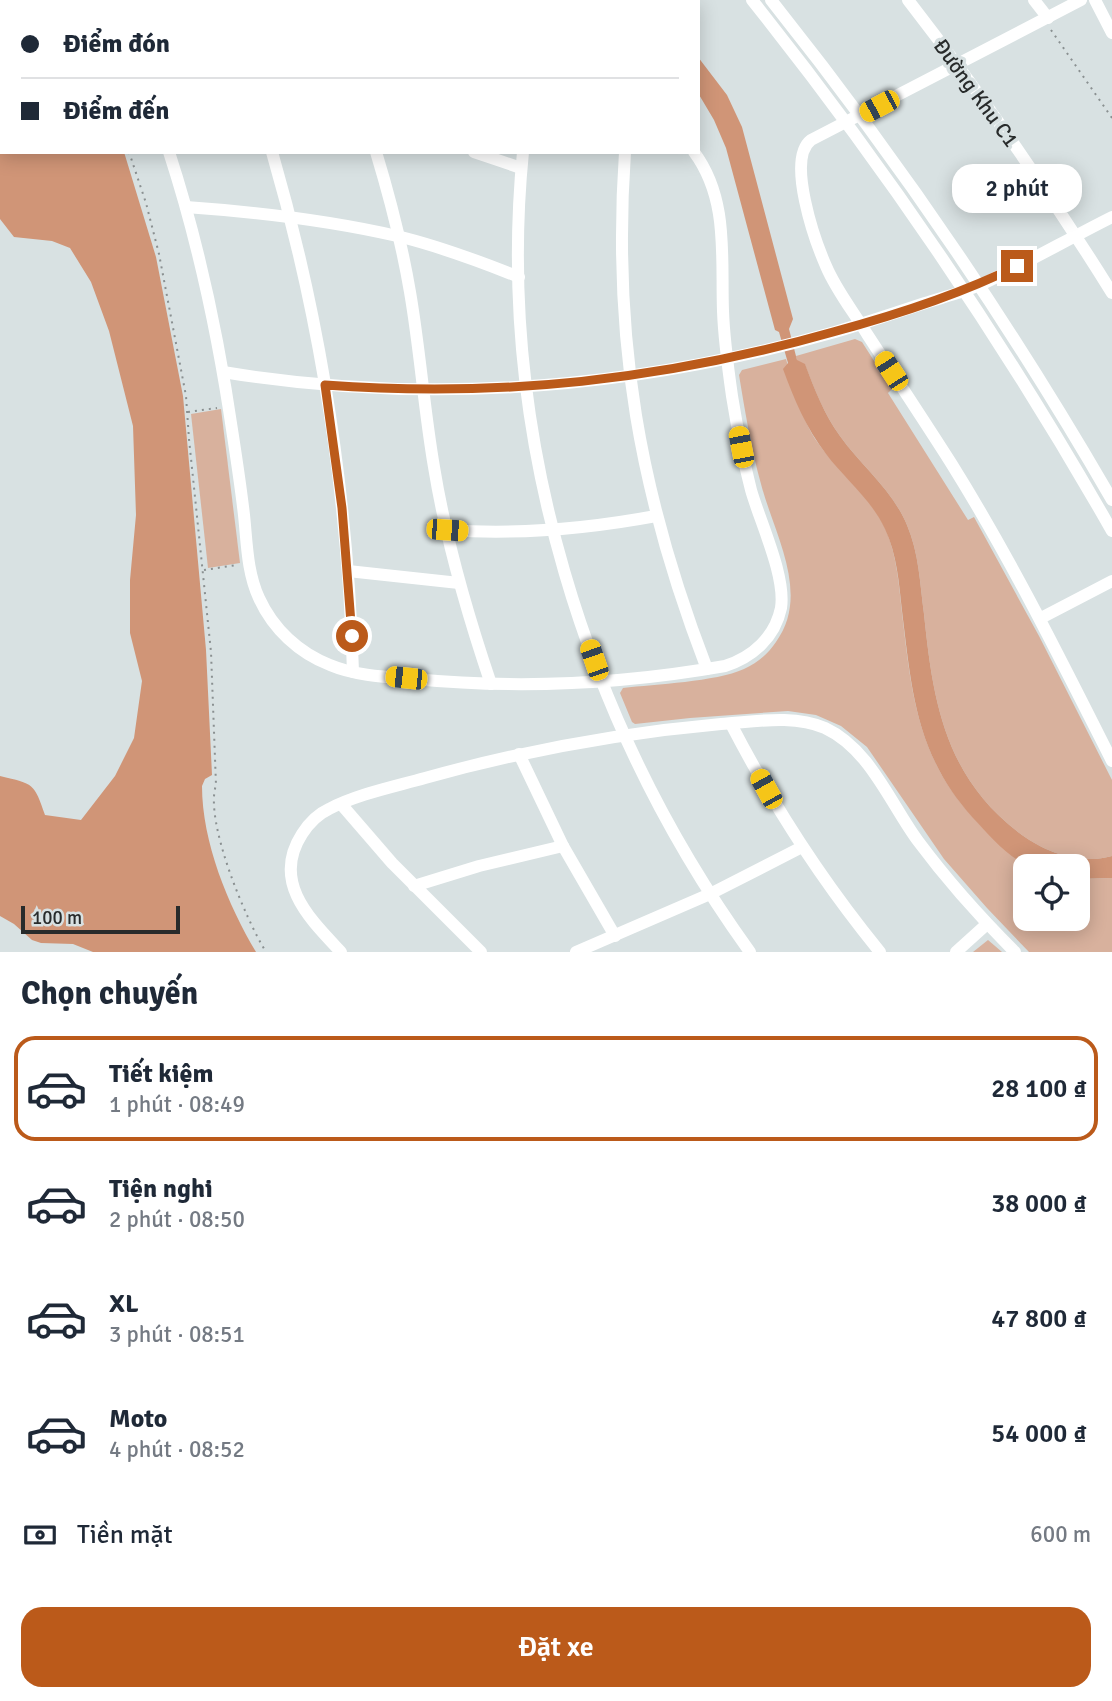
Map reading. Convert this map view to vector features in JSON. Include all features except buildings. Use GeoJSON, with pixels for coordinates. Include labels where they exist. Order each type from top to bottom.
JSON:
{"type":"FeatureCollection","features":[{"type":"Feature","properties":{"kind":"street"},"geometry":{"type":"LineString","coordinates":[[752,0],[847,122],[965,290],[1112,531]]}},
{"type":"Feature","properties":{"kind":"street"},"geometry":{"type":"LineString","coordinates":[[771,0],[860,116],[981,285],[1112,500]]}},
{"type":"Feature","properties":{"kind":"street","name":"Đường Khu C1"},"geometry":{"type":"LineString","coordinates":[[908,0],[958,64],[1076,235],[1112,293]]}},
{"type":"Feature","properties":{"kind":"street"},"geometry":{"type":"LineString","coordinates":[[1034,0],[1049,23]]}},
{"type":"Feature","properties":{"kind":"street"},"geometry":{"type":"LineString","coordinates":[[1081,0],[1049,23],[958,64],[806,144],[802,151],[801,170],[810,219],[826,266],[839,291],[952,464],[1041,618],[1112,761]]}},
{"type":"Feature","properties":{"kind":"street"},"geometry":{"type":"LineString","coordinates":[[1095,0],[1112,33]]}},
{"type":"Feature","properties":{"kind":"street"},"geometry":{"type":"LineString","coordinates":[[170,154],[186,206],[223,372],[240,480],[250,570],[258,597],[275,625],[298,647],[322,662],[354,672],[491,684],[601,681],[707,669],[736,663],[758,648],[775,626],[782,598],[779,579],[746,469],[727,360],[720,216],[713,184],[696,154]]}},
{"type":"Feature","properties":{"kind":"street"},"geometry":{"type":"LineString","coordinates":[[273,154],[290,216],[325,385],[339,477],[354,672]]}},
{"type":"Feature","properties":{"kind":"street"},"geometry":{"type":"LineString","coordinates":[[377,154],[399,237],[410,292],[434,468],[447,530],[459,583],[491,684]]}},
{"type":"Feature","properties":{"kind":"street"},"geometry":{"type":"LineString","coordinates":[[480,154],[521,168]]}},
{"type":"Feature","properties":{"kind":"street"},"geometry":{"type":"LineString","coordinates":[[523,154],[519,277],[527,387],[538,461],[553,531],[601,681],[624,735],[665,819],[710,894],[750,952]]}},
{"type":"Feature","properties":{"kind":"street"},"geometry":{"type":"LineString","coordinates":[[625,154],[622,254],[629,377],[639,442],[656,516],[682,601],[707,669]]}},
{"type":"Feature","properties":{"kind":"street"},"geometry":{"type":"LineString","coordinates":[[186,206],[290,216],[399,237],[519,277]]}},
{"type":"Feature","properties":{"kind":"street"},"geometry":{"type":"LineString","coordinates":[[223,372],[325,385],[423,390],[527,387],[629,377],[727,360],[861,324],[981,285],[1112,217]]}},
{"type":"Feature","properties":{"kind":"street"},"geometry":{"type":"LineString","coordinates":[[447,530],[513,533],[553,531],[656,516]]}},
{"type":"Feature","properties":{"kind":"street"},"geometry":{"type":"LineString","coordinates":[[348,571],[459,583]]}},
{"type":"Feature","properties":{"kind":"street"},"geometry":{"type":"LineString","coordinates":[[1041,618],[1112,582]]}},
{"type":"Feature","properties":{"kind":"street"},"geometry":{"type":"LineString","coordinates":[[341,952],[301,907],[292,877],[295,850],[302,835],[320,815],[341,804],[519,754],[624,735],[732,723],[802,722],[825,728],[844,739],[862,757],[919,842],[987,924],[1015,952]]}},
{"type":"Feature","properties":{"kind":"street"},"geometry":{"type":"LineString","coordinates":[[732,723],[769,793],[802,847],[880,952]]}},
{"type":"Feature","properties":{"kind":"street"},"geometry":{"type":"LineString","coordinates":[[519,754],[563,846],[615,936]]}},
{"type":"Feature","properties":{"kind":"street"},"geometry":{"type":"LineString","coordinates":[[341,804],[414,886],[481,952]]}},
{"type":"Feature","properties":{"kind":"street"},"geometry":{"type":"LineString","coordinates":[[414,886],[479,866],[563,846]]}},
{"type":"Feature","properties":{"kind":"street"},"geometry":{"type":"LineString","coordinates":[[576,952],[710,894],[802,847]]}},
{"type":"Feature","properties":{"kind":"street"},"geometry":{"type":"LineString","coordinates":[[956,952],[987,924]]}},
{"type":"Feature","properties":{"kind":"path"},"geometry":{"type":"LineString","coordinates":[[1049,23],[1112,118]]}},
{"type":"Feature","properties":{"kind":"path"},"geometry":{"type":"LineString","coordinates":[[130,154],[159,254],[187,396],[211,652],[216,785],[214,793],[219,832],[234,889],[266,952]]}},
{"type":"Feature","properties":{"kind":"path"},"geometry":{"type":"LineString","coordinates":[[187,413],[223,407]]}},
{"type":"Feature","properties":{"kind":"path"},"geometry":{"type":"LineString","coordinates":[[203,570],[243,564]]}},
{"type":"Feature","properties":{"kind":"shaded area"},"geometry":{"type":"Polygon","coordinates":[[[700,60],[727,95],[742,127],[793,319],[789,329],[797,360],[805,364],[834,428],[893,500],[907,525],[918,569],[932,678],[948,736],[960,763],[975,789],[996,813],[1022,835],[1059,854],[1013,854],[1013,857],[973,818],[939,770],[928,746],[914,695],[897,569],[889,539],[873,508],[819,444],[792,391],[783,369],[788,363],[779,332],[775,330],[726,148],[700,96],[700,60]]]}},
{"type":"Feature","properties":{"kind":"shaded area"},"geometry":{"type":"Polygon","coordinates":[[[0,154],[125,154],[156,257],[183,396],[206,650],[212,775],[205,779],[202,786],[206,829],[218,872],[256,952],[93,952],[73,944],[41,943],[32,940],[0,916],[0,776],[31,786],[45,815],[81,820],[115,776],[134,738],[142,681],[130,633],[130,580],[136,515],[133,426],[109,331],[91,282],[70,248],[52,241],[14,237],[0,219],[0,154]]]}},
{"type":"Feature","properties":{"kind":"shaded area"},"geometry":{"type":"Polygon","coordinates":[[[855,339],[862,342],[892,389],[888,393],[968,520],[974,517],[1039,636],[1112,780],[1112,856],[1090,859],[1090,854],[1059,854],[1042,847],[1022,835],[996,813],[975,789],[948,736],[939,708],[932,678],[917,558],[907,525],[893,500],[834,428],[805,365],[797,361],[796,356],[855,339]]]}},
{"type":"Feature","properties":{"kind":"shaded area"},"geometry":{"type":"Polygon","coordinates":[[[786,359],[812,434],[872,506],[886,530],[897,571],[905,641],[920,720],[939,769],[953,792],[985,830],[1013,854],[1013,931],[1090,931],[1090,879],[1112,878],[1112,952],[1029,952],[944,859],[867,747],[841,726],[816,715],[788,711],[635,724],[632,722],[620,693],[623,688],[702,680],[744,669],[758,661],[769,650],[786,623],[790,584],[781,543],[757,470],[739,375],[742,370],[786,359]]]}},
{"type":"Feature","properties":{"kind":"shaded area"},"geometry":{"type":"Polygon","coordinates":[[[221,409],[240,563],[208,568],[191,414],[221,409]]]}},
{"type":"Feature","properties":{"kind":"shaded area"},"geometry":{"type":"Polygon","coordinates":[[[1112,856],[1112,878],[1090,879],[1090,859],[1112,856]]]}},
{"type":"Feature","properties":{"kind":"shaded area"},"geometry":{"type":"Polygon","coordinates":[[[988,940],[1002,952],[973,952],[988,940]]]}},
{"type":"Feature","properties":{"kind":"route"},"geometry":{"type":"LineString","coordinates":[[352,636],[342,508],[325,385],[475,389],[554,385],[654,373],[727,360],[861,324],[981,285],[1017,266]]}}]}
